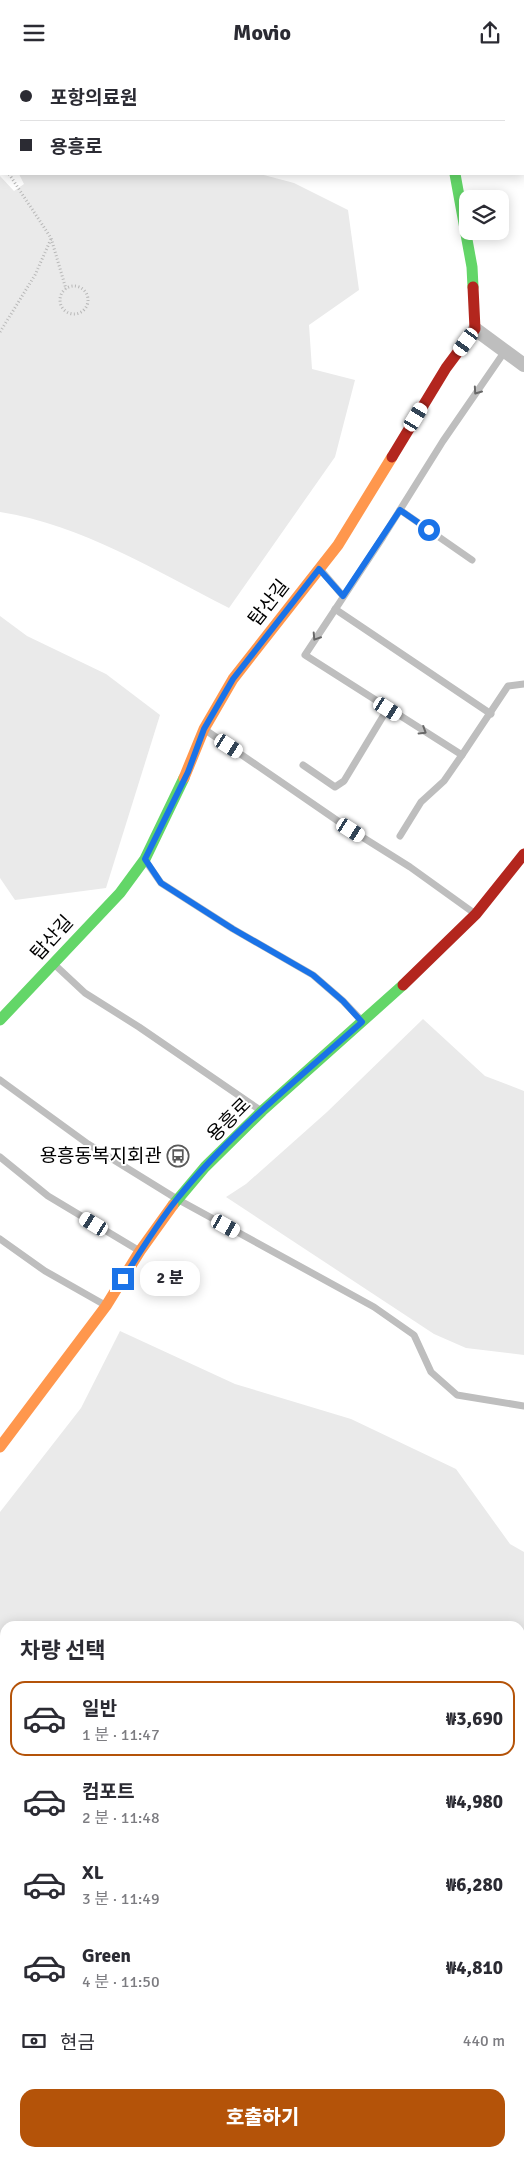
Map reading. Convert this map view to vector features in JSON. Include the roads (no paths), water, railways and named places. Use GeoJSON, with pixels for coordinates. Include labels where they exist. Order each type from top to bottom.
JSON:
{"type":"FeatureCollection","features":[{"type":"Feature","properties":{"kind":"street"},"geometry":{"type":"LineString","coordinates":[[455,175],[472,267],[475,329],[524,365]]}},
{"type":"Feature","properties":{"kind":"street","name":"탑산길"},"geometry":{"type":"LineString","coordinates":[[0,1020],[120,893],[145,859],[188,772],[204,729],[233,679],[338,545],[446,368],[475,329]]}},
{"type":"Feature","properties":{"kind":"street","name":"용흥로"},"geometry":{"type":"LineString","coordinates":[[0,1447],[106,1306],[140,1251],[177,1199],[262,1111],[362,1022],[476,914],[524,854]]}},
{"type":"Feature","properties":{"kind":"lane"},"geometry":{"type":"LineString","coordinates":[[462,755],[305,655],[443,441],[505,351]]}},
{"type":"Feature","properties":{"kind":"lane"},"geometry":{"type":"LineString","coordinates":[[400,510],[472,560]]}},
{"type":"Feature","properties":{"kind":"lane"},"geometry":{"type":"LineString","coordinates":[[319,569],[343,596]]}},
{"type":"Feature","properties":{"kind":"lane"},"geometry":{"type":"LineString","coordinates":[[335,609],[490,714]]}},
{"type":"Feature","properties":{"kind":"lane"},"geometry":{"type":"LineString","coordinates":[[400,836],[421,802],[444,781],[508,686],[524,684]]}},
{"type":"Feature","properties":{"kind":"lane"},"geometry":{"type":"LineString","coordinates":[[303,765],[335,787],[344,781],[388,709]]}},
{"type":"Feature","properties":{"kind":"lane"},"geometry":{"type":"LineString","coordinates":[[204,729],[351,830],[410,867],[476,914]]}},
{"type":"Feature","properties":{"kind":"lane"},"geometry":{"type":"LineString","coordinates":[[145,859],[161,883],[233,929],[313,975],[343,1001],[362,1022]]}},
{"type":"Feature","properties":{"kind":"lane"},"geometry":{"type":"LineString","coordinates":[[54,965],[84,993],[139,1027],[262,1111]]}},
{"type":"Feature","properties":{"kind":"lane"},"geometry":{"type":"LineString","coordinates":[[0,1080],[88,1144],[177,1199],[374,1307],[414,1335],[431,1372],[457,1395],[524,1406]]}},
{"type":"Feature","properties":{"kind":"lane"},"geometry":{"type":"LineString","coordinates":[[0,1157],[48,1196],[140,1251]]}},
{"type":"Feature","properties":{"kind":"lane"},"geometry":{"type":"LineString","coordinates":[[0,1239],[45,1271],[106,1306]]}},
{"type":"Feature","properties":{"kind":"place","name":"용흥동복지회관"},"geometry":{"type":"Point","coordinates":[178,1156]}}]}
